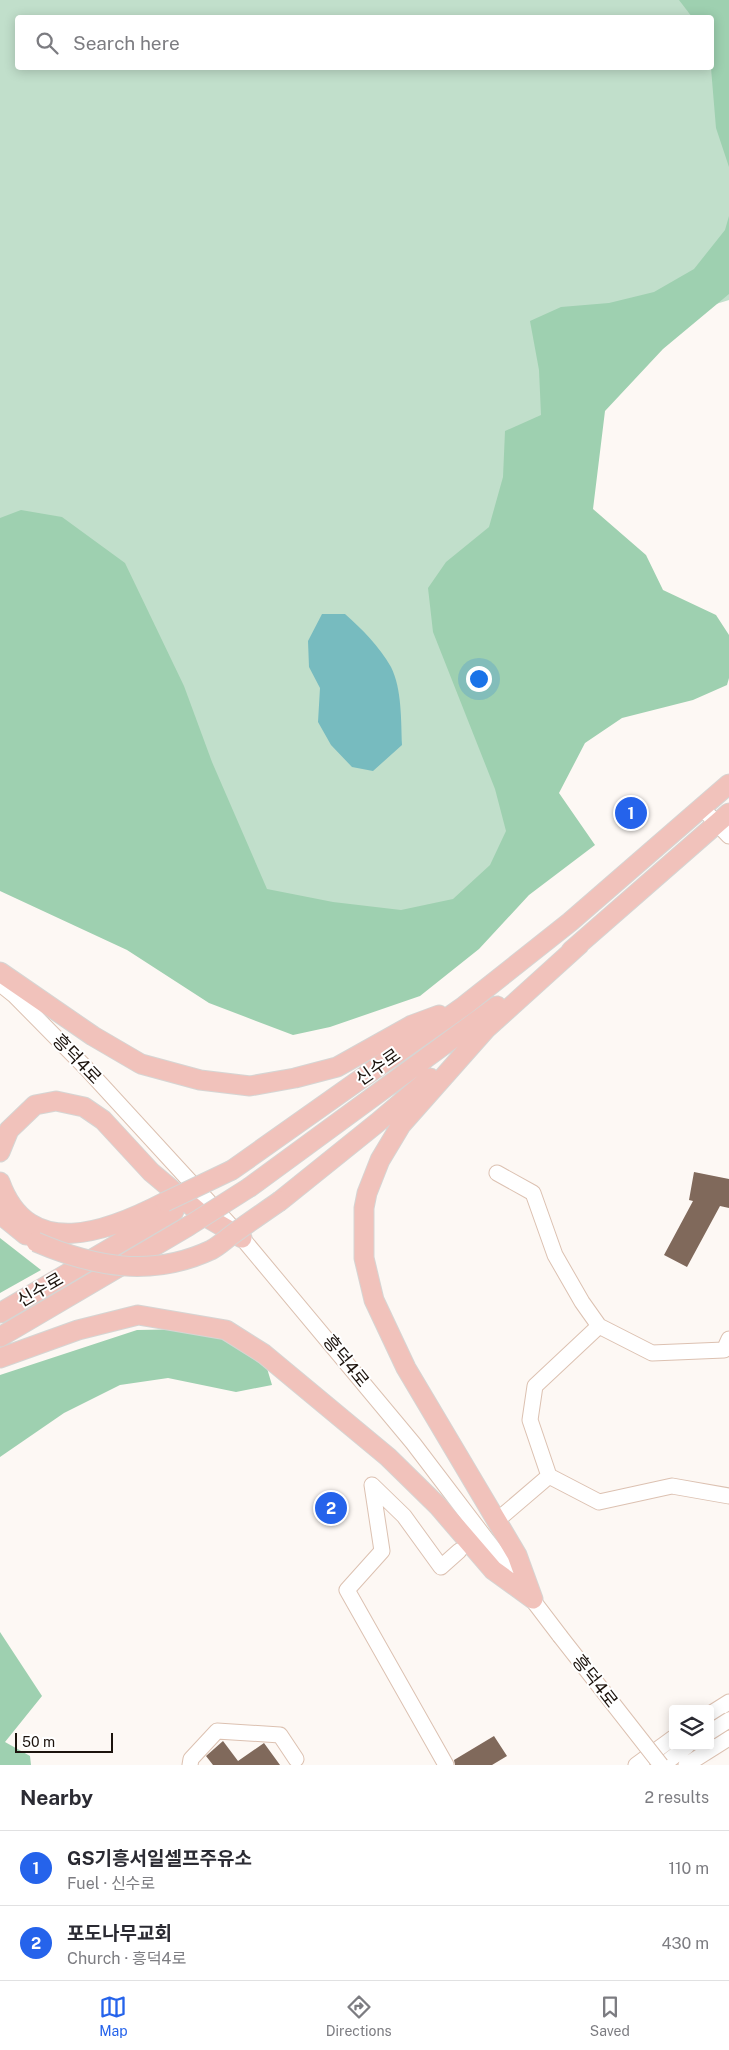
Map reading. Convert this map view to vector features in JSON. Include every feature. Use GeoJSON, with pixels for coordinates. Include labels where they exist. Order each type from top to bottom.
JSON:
{"type":"FeatureCollection","features":[{"type":"Feature","properties":{"kind":"main road","name":"신수로"},"geometry":{"type":"LineString","coordinates":[[0,1313],[169,1207],[232,1170],[464,1006],[570,922],[729,784]]}},
{"type":"Feature","properties":{"kind":"main road","name":"신수로"},"geometry":{"type":"LineString","coordinates":[[0,1337],[250,1188],[580,944],[725,824]]}},
{"type":"Feature","properties":{"kind":"main road"},"geometry":{"type":"LineString","coordinates":[[0,1214],[36,1242],[65,1254],[107,1265],[142,1267],[167,1263],[212,1249],[280,1201],[377,1123],[486,1029],[580,944]]}},
{"type":"Feature","properties":{"kind":"main road"},"geometry":{"type":"LineString","coordinates":[[0,972],[85,1030],[141,1064],[200,1080],[250,1086],[296,1078],[337,1067],[412,1025],[464,1006]]}},
{"type":"Feature","properties":{"kind":"main road"},"geometry":{"type":"LineString","coordinates":[[486,1029],[401,1125],[380,1160],[367,1193],[364,1208],[364,1258],[374,1300],[406,1368],[517,1555],[533,1599]]}},
{"type":"Feature","properties":{"kind":"main road"},"geometry":{"type":"LineString","coordinates":[[0,1152],[9,1130],[36,1105],[56,1100],[84,1107],[103,1120],[151,1172],[201,1214],[242,1238]]}},
{"type":"Feature","properties":{"kind":"main road"},"geometry":{"type":"LineString","coordinates":[[0,1182],[4,1193],[18,1213],[44,1231],[76,1233],[96,1231],[169,1207]]}},
{"type":"Feature","properties":{"kind":"main road"},"geometry":{"type":"LineString","coordinates":[[0,1358],[78,1330],[138,1315],[226,1330],[264,1354],[388,1457],[438,1506],[494,1570],[533,1599]]}},
{"type":"Feature","properties":{"kind":"street"},"geometry":{"type":"LineString","coordinates":[[702,808],[725,824]]}},
{"type":"Feature","properties":{"kind":"street","name":"흥덕4로"},"geometry":{"type":"LineString","coordinates":[[0,984],[14,995],[87,1068],[242,1238],[413,1443],[560,1636],[662,1765]]}},
{"type":"Feature","properties":{"kind":"street"},"geometry":{"type":"LineString","coordinates":[[497,1173],[533,1193],[555,1255],[582,1302],[599,1326],[652,1353],[724,1350],[729,1339]]}},
{"type":"Feature","properties":{"kind":"street"},"geometry":{"type":"LineString","coordinates":[[599,1326],[535,1386],[530,1420],[549,1476],[599,1502],[672,1486],[729,1496]]}},
{"type":"Feature","properties":{"kind":"street"},"geometry":{"type":"LineString","coordinates":[[501,1517],[549,1476]]}},
{"type":"Feature","properties":{"kind":"street"},"geometry":{"type":"LineString","coordinates":[[446,1765],[347,1590],[382,1551],[372,1485],[404,1516],[442,1567],[459,1551]]}},
{"type":"Feature","properties":{"kind":"street"},"geometry":{"type":"LineString","coordinates":[[714,1727],[724,1713]]}},
{"type":"Feature","properties":{"kind":"street"},"geometry":{"type":"LineString","coordinates":[[190,1765],[191,1759],[217,1731],[280,1735],[296,1758]]}},
{"type":"Feature","properties":{"kind":"street"},"geometry":{"type":"LineString","coordinates":[[686,1765],[729,1738]]}},
{"type":"Feature","properties":{"kind":"street"},"geometry":{"type":"LineString","coordinates":[[636,1765],[669,1741]]}},
{"type":"Feature","properties":{"kind":"street"},"geometry":{"type":"LineString","coordinates":[[662,1765],[682,1750]]}},
{"type":"Feature","properties":{"kind":"green space"},"geometry":{"type":"Polygon","coordinates":[[[0,0],[729,0],[729,300],[668,319],[588,405],[520,876],[364,944],[229,871],[0,576],[0,0]]]}},
{"type":"Feature","properties":{"kind":"green space"},"geometry":{"type":"Polygon","coordinates":[[[679,0],[729,0],[729,167],[716,128],[711,70],[714,70],[714,15],[690,15],[679,0]]]}},
{"type":"Feature","properties":{"kind":"green space"},"geometry":{"type":"Polygon","coordinates":[[[729,216],[729,294],[663,349],[605,411],[593,509],[646,555],[663,590],[716,615],[729,635],[729,678],[727,685],[693,700],[622,718],[585,743],[559,793],[595,845],[529,895],[479,949],[420,996],[330,1027],[293,1035],[209,1003],[127,950],[0,891],[0,518],[21,510],[62,517],[125,563],[184,686],[212,762],[267,889],[333,902],[401,910],[453,899],[490,865],[506,831],[495,789],[433,632],[428,588],[446,562],[489,527],[503,477],[505,431],[541,415],[539,370],[530,321],[561,307],[609,303],[654,292],[694,269],[725,230],[729,216]]]}},
{"type":"Feature","properties":{"kind":"green space"},"geometry":{"type":"Polygon","coordinates":[[[0,1238],[41,1270],[0,1293],[0,1238]]]}},
{"type":"Feature","properties":{"kind":"green space"},"geometry":{"type":"Polygon","coordinates":[[[194,1329],[236,1343],[266,1365],[272,1385],[236,1392],[168,1378],[120,1385],[64,1413],[0,1457],[0,1375],[137,1330],[194,1329]]]}},
{"type":"Feature","properties":{"kind":"green space"},"geometry":{"type":"Polygon","coordinates":[[[0,1632],[42,1696],[5,1742],[30,1756],[31,1765],[0,1765],[0,1632]]]}},
{"type":"Feature","properties":{"kind":"water"},"geometry":{"type":"Polygon","coordinates":[[[322,614],[345,614],[376,645],[395,676],[400,705],[402,745],[373,771],[352,767],[331,745],[318,722],[320,688],[309,667],[308,641],[322,614]]]}},
{"type":"Feature","properties":{"kind":"building"},"geometry":{"type":"Polygon","coordinates":[[[694,1172],[729,1179],[729,1208],[720,1206],[687,1267],[664,1255],[693,1201],[689,1200],[694,1172]]]}},
{"type":"Feature","properties":{"kind":"building"},"geometry":{"type":"Polygon","coordinates":[[[494,1736],[507,1756],[492,1765],[455,1765],[454,1760],[494,1736]]]}},
{"type":"Feature","properties":{"kind":"building"},"geometry":{"type":"Polygon","coordinates":[[[223,1741],[238,1761],[264,1743],[280,1765],[213,1765],[206,1756],[223,1741]]]}},
{"type":"Feature","properties":{"kind":"place","name":"GS기흥서일셀프주유소"},"geometry":{"type":"Point","coordinates":[631,813]}},
{"type":"Feature","properties":{"kind":"place","name":"포도나무교회"},"geometry":{"type":"Point","coordinates":[331,1508]}}]}
